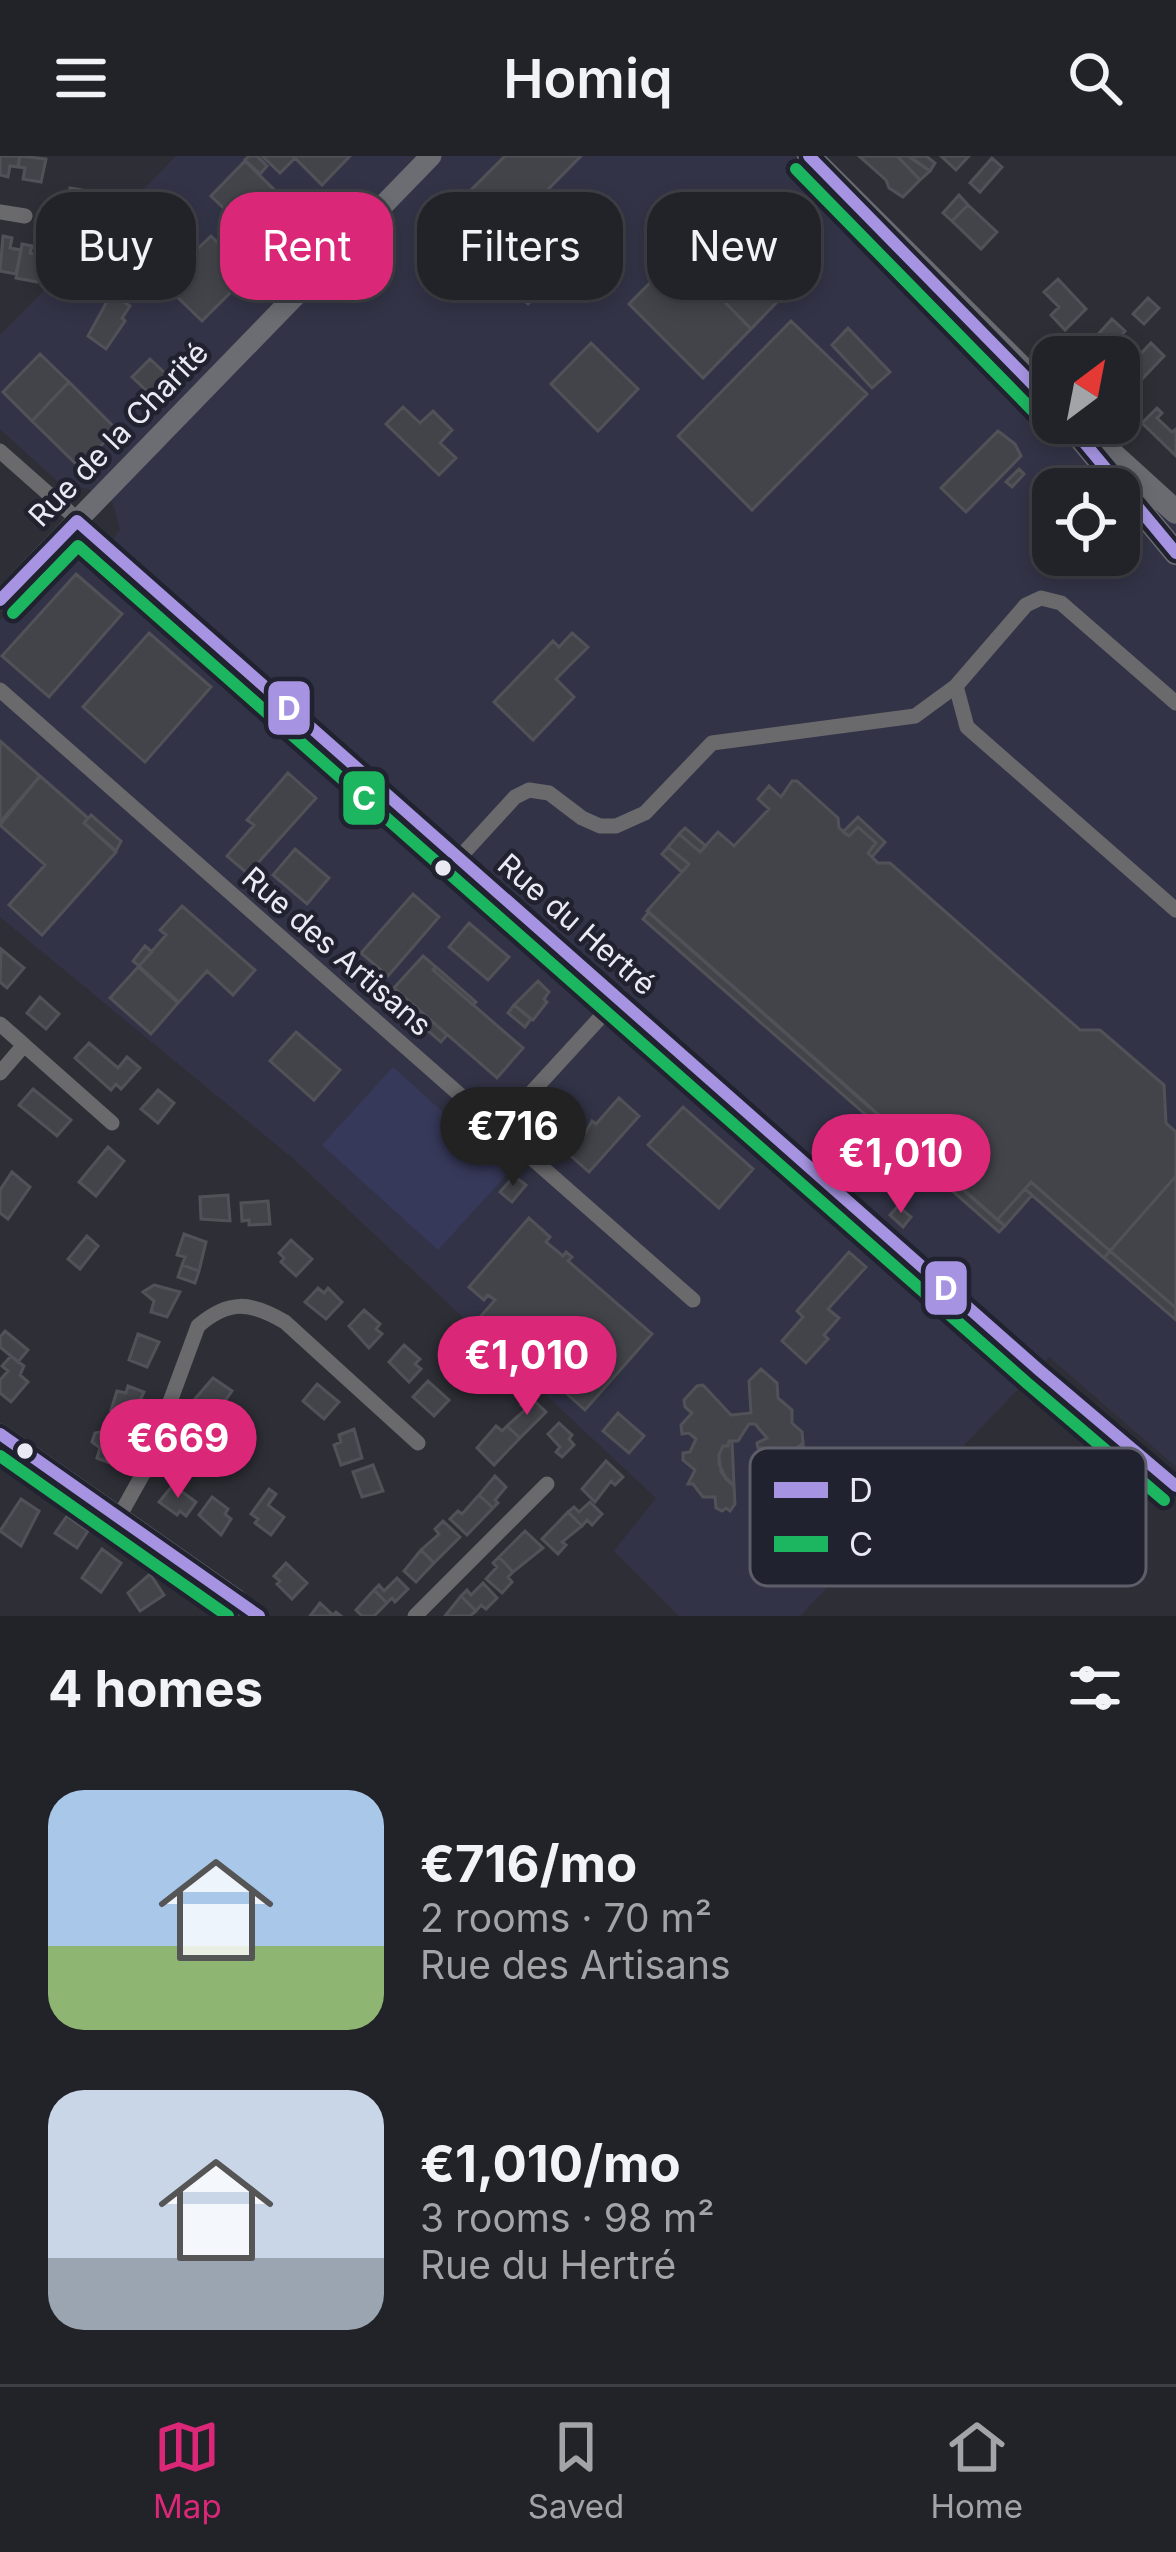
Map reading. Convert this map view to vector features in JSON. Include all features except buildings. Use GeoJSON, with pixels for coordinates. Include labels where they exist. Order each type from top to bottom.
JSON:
{"type":"FeatureCollection","features":[{"type":"Feature","properties":{"kind":"main road"},"geometry":{"type":"LineString","coordinates":[[808,156],[1032,379]]}},
{"type":"Feature","properties":{"kind":"main road"},"geometry":{"type":"LineString","coordinates":[[1085,444],[1176,553]]}},
{"type":"Feature","properties":{"kind":"main road"},"geometry":{"type":"LineString","coordinates":[[1102,444],[1176,512]]}},
{"type":"Feature","properties":{"kind":"street","name":"Rue de la Charité"},"geometry":{"type":"LineString","coordinates":[[0,600],[431,156]]}},
{"type":"Feature","properties":{"kind":"street"},"geometry":{"type":"LineString","coordinates":[[0,212],[25,216]]}},
{"type":"Feature","properties":{"kind":"street","name":"Rue du Hertré"},"geometry":{"type":"LineString","coordinates":[[0,451],[1131,1448]]}},
{"type":"Feature","properties":{"kind":"street"},"geometry":{"type":"LineString","coordinates":[[460,857],[514,797],[529,790],[549,793],[600,826],[616,826],[645,813],[712,743],[915,716],[956,686],[1026,605],[1048,598],[1060,603],[1176,703]]}},
{"type":"Feature","properties":{"kind":"street"},"geometry":{"type":"LineString","coordinates":[[956,686],[967,727],[1176,910]]}},
{"type":"Feature","properties":{"kind":"street","name":"Rue des Artisans"},"geometry":{"type":"LineString","coordinates":[[0,690],[693,1300]]}},
{"type":"Feature","properties":{"kind":"street"},"geometry":{"type":"LineString","coordinates":[[499,1128],[620,996]]}},
{"type":"Feature","properties":{"kind":"street"},"geometry":{"type":"LineString","coordinates":[[0,1024],[112,1123]]}},
{"type":"Feature","properties":{"kind":"street"},"geometry":{"type":"LineString","coordinates":[[0,1072],[24,1045]]}},
{"type":"Feature","properties":{"kind":"street"},"geometry":{"type":"LineString","coordinates":[[120,1516],[144,1472],[198,1327],[214,1312],[241,1305],[263,1309],[285,1322],[418,1443]]}},
{"type":"Feature","properties":{"kind":"street"},"geometry":{"type":"LineString","coordinates":[[0,1434],[120,1516],[232,1608],[259,1616]]}},
{"type":"Feature","properties":{"kind":"street","name":"Rue du Hertré"},"geometry":{"type":"LineString","coordinates":[[1146,1461],[1176,1486]]}},
{"type":"Feature","properties":{"kind":"street"},"geometry":{"type":"LineString","coordinates":[[415,1616],[547,1484]]}},
{"type":"Feature","properties":{"kind":"shaded area"},"geometry":{"type":"Polygon","coordinates":[[[176,156],[809,156],[1032,375],[1032,444],[1102,444],[1127,468],[1032,468],[1032,576],[1140,576],[1140,481],[1176,516],[1176,1467],[1049,1357],[962,1448],[750,1448],[750,1586],[829,1586],[800,1616],[679,1616],[614,1551],[656,1498],[296,1161],[0,917],[0,620],[61,557],[99,558],[120,530],[113,503],[91,490],[57,481],[0,429],[0,335],[36,298],[196,300],[196,192],[141,192],[176,156]]]}},
{"type":"Feature","properties":{"kind":"shaded area"},"geometry":{"type":"Polygon","coordinates":[[[393,1067],[509,1172],[438,1250],[322,1145],[393,1067]]]}},
{"type":"Feature","properties":{"kind":"transit line","name":"D"},"geometry":{"type":"LineString","coordinates":[[809,156],[1032,384]]}},
{"type":"Feature","properties":{"kind":"transit line","name":"C"},"geometry":{"type":"LineString","coordinates":[[796,169],[1032,410]]}},
{"type":"Feature","properties":{"kind":"transit line","name":"D"},"geometry":{"type":"LineString","coordinates":[[1085,444],[1176,553]]}},
{"type":"Feature","properties":{"kind":"transit line","name":"D"},"geometry":{"type":"LineString","coordinates":[[0,600],[77,521],[1131,1448]]}},
{"type":"Feature","properties":{"kind":"transit line","name":"C"},"geometry":{"type":"LineString","coordinates":[[13,613],[78,546],[1103,1448]]}},
{"type":"Feature","properties":{"kind":"transit line","name":"D"},"geometry":{"type":"LineString","coordinates":[[0,1434],[259,1616]]}},
{"type":"Feature","properties":{"kind":"transit line","name":"C"},"geometry":{"type":"LineString","coordinates":[[0,1456],[228,1616]]}},
{"type":"Feature","properties":{"kind":"transit line","name":"D"},"geometry":{"type":"LineString","coordinates":[[1146,1461],[1176,1486]]}},
{"type":"Feature","properties":{"kind":"transit line","name":"C"},"geometry":{"type":"LineString","coordinates":[[1146,1485],[1164,1500]]}}]}
